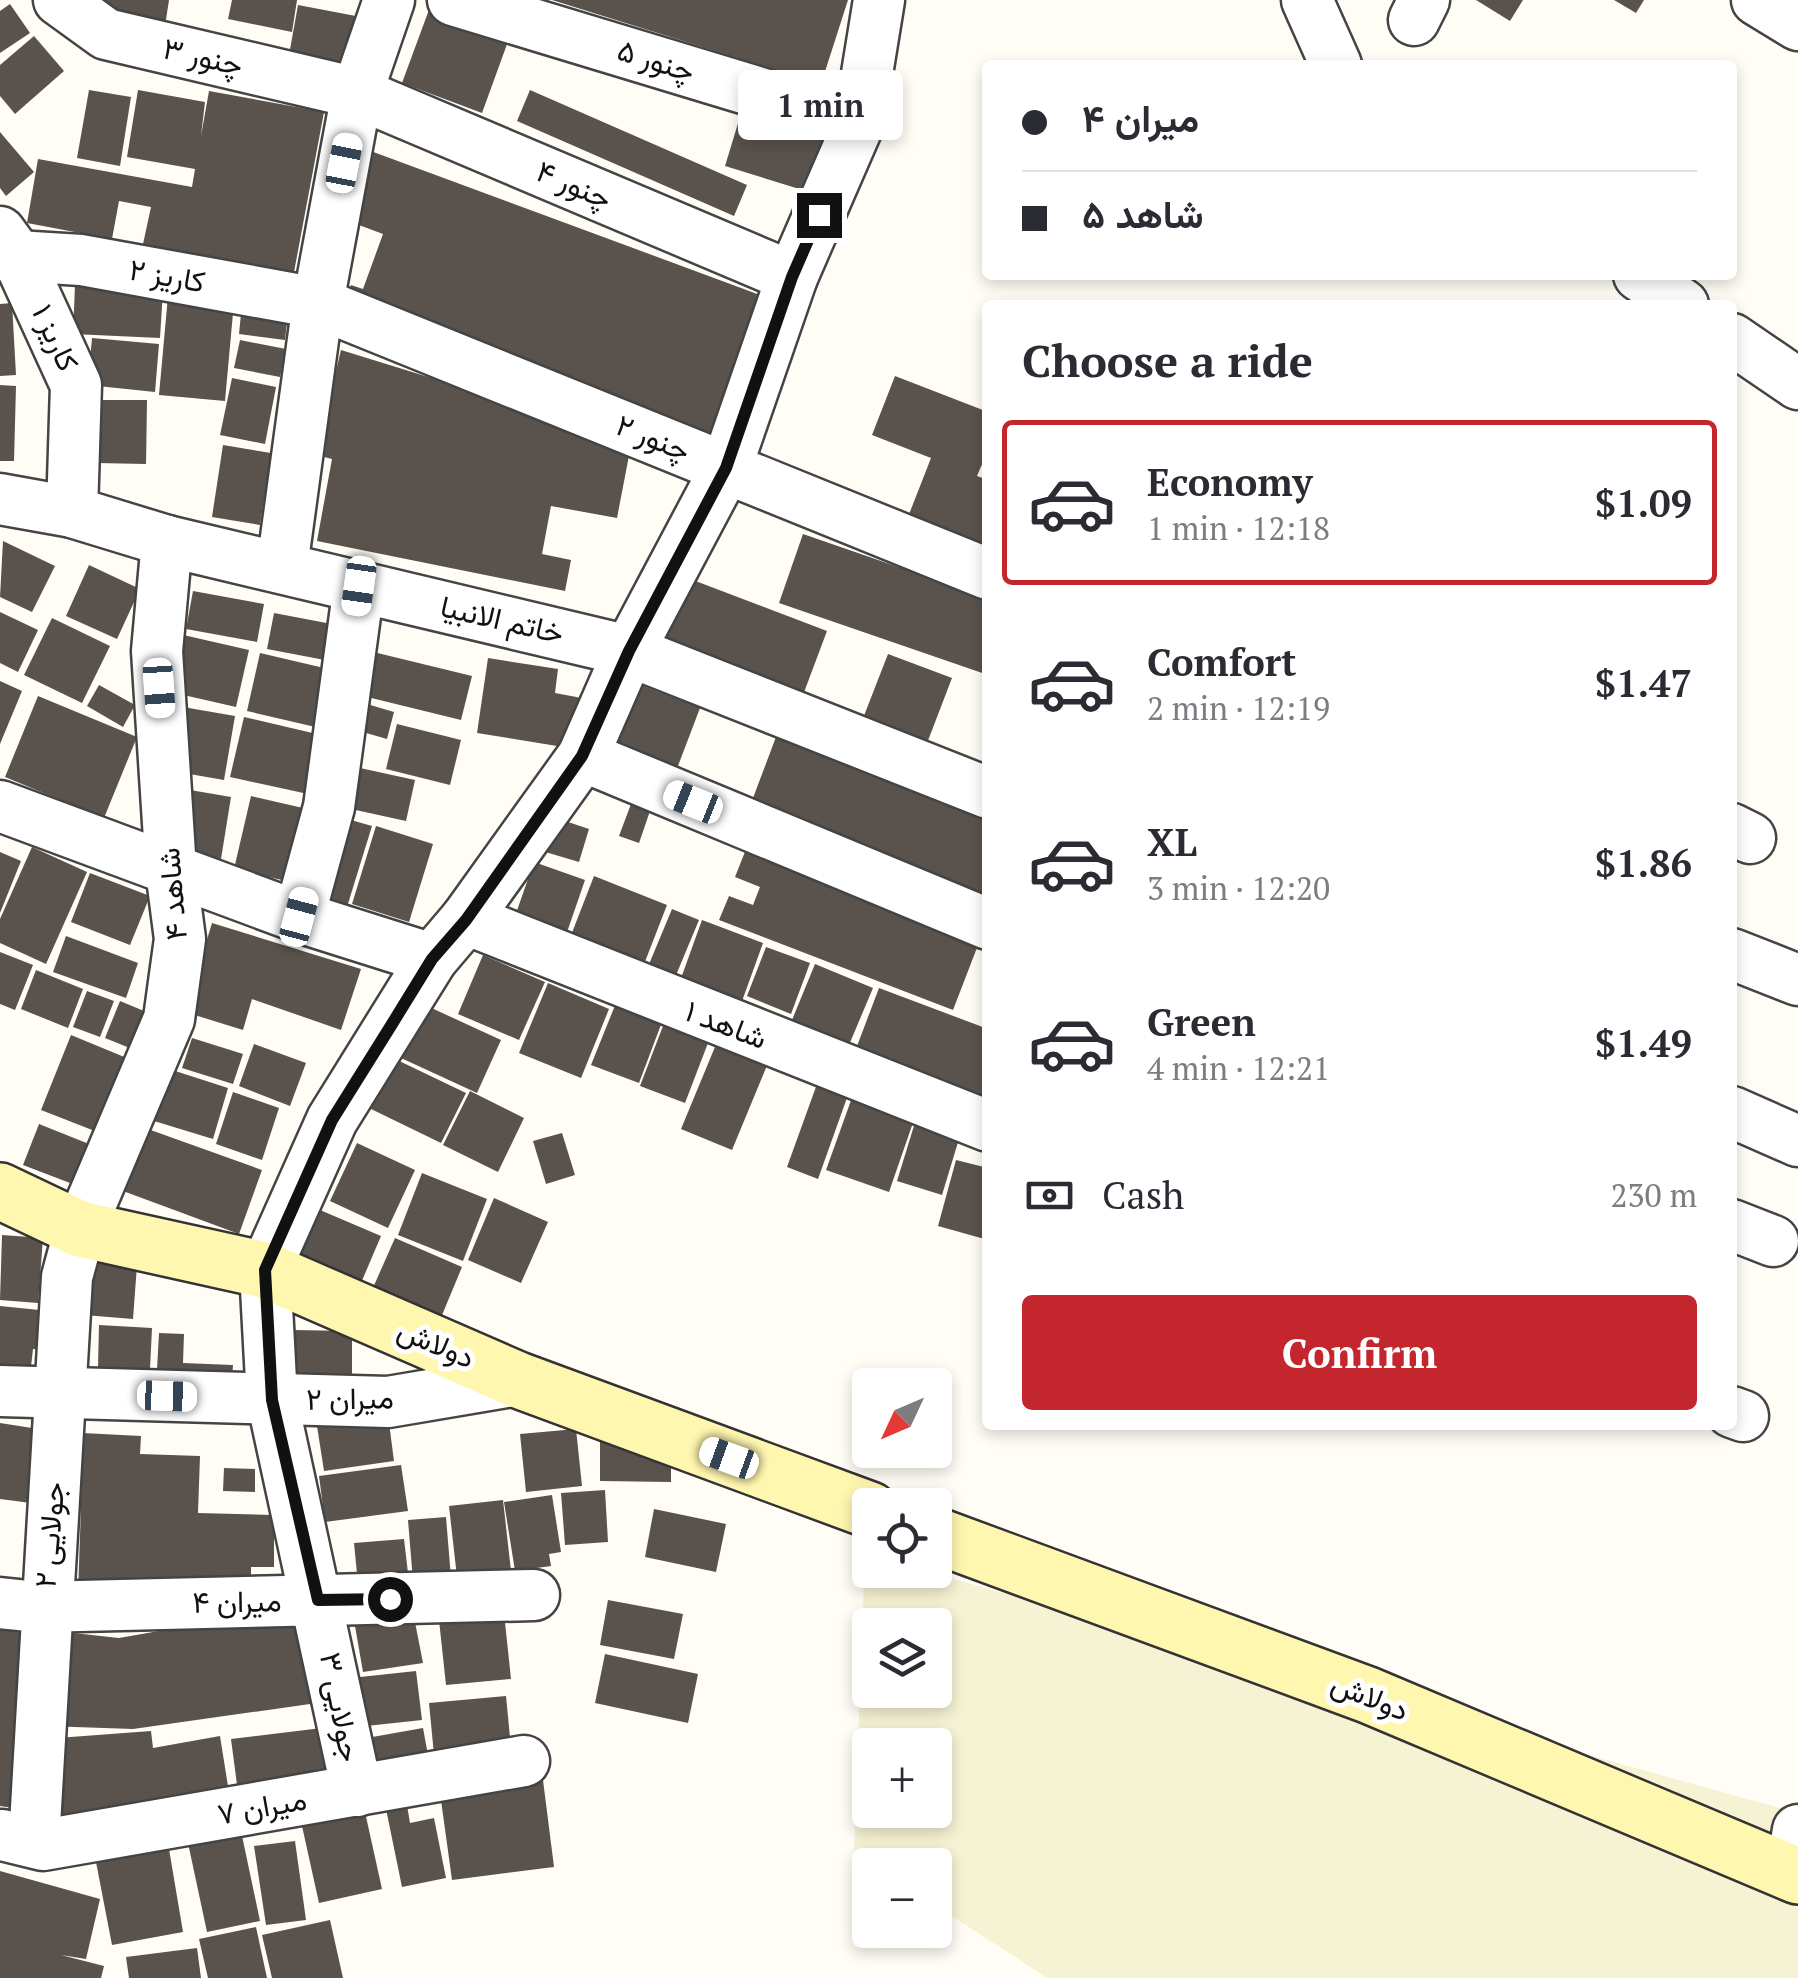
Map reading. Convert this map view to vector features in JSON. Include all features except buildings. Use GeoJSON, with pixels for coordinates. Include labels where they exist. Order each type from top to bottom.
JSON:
{"type":"FeatureCollection","features":[{"type":"Feature","properties":{"kind":"street","name":"چنور ۳"},"geometry":{"type":"LineString","coordinates":[[58,0],[106,34],[357,94]]}},
{"type":"Feature","properties":{"kind":"street"},"geometry":{"type":"LineString","coordinates":[[282,567],[318,303],[357,94],[389,0]]}},
{"type":"Feature","properties":{"kind":"street","name":"چنور ۵"},"geometry":{"type":"LineString","coordinates":[[454,0],[859,122]]}},
{"type":"Feature","properties":{"kind":"street"},"geometry":{"type":"LineString","coordinates":[[265,1270],[332,1120],[432,959],[466,920],[582,756],[629,651],[726,468],[792,277],[859,122],[879,0]]}},
{"type":"Feature","properties":{"kind":"street"},"geometry":{"type":"LineString","coordinates":[[1307,0],[1334,60]]}},
{"type":"Feature","properties":{"kind":"street"},"geometry":{"type":"LineString","coordinates":[[1757,0],[1798,25]]}},
{"type":"Feature","properties":{"kind":"street","name":"چنور ۴"},"geometry":{"type":"LineString","coordinates":[[357,94],[792,277]]}},
{"type":"Feature","properties":{"kind":"street","name":"کاریز ۲"},"geometry":{"type":"LineString","coordinates":[[5,247],[318,303]]}},
{"type":"Feature","properties":{"kind":"street","name":"کاریز ۱"},"geometry":{"type":"LineString","coordinates":[[5,247],[76,384],[72,512]]}},
{"type":"Feature","properties":{"kind":"street"},"geometry":{"type":"LineString","coordinates":[[1646,280],[1676,300]]}},
{"type":"Feature","properties":{"kind":"street","name":"چنور ۲"},"geometry":{"type":"LineString","coordinates":[[318,303],[982,572]]}},
{"type":"Feature","properties":{"kind":"street"},"geometry":{"type":"LineString","coordinates":[[1737,342],[1798,384]]}},
{"type":"Feature","properties":{"kind":"street","name":"خاتم الانبیا"},"geometry":{"type":"LineString","coordinates":[[0,499],[72,512],[167,541],[629,651],[982,790]]}},
{"type":"Feature","properties":{"kind":"street","name":"شاهد ۴"},"geometry":{"type":"LineString","coordinates":[[80,1229],[169,1018],[180,939],[170,870],[156,651],[167,541]]}},
{"type":"Feature","properties":{"kind":"street"},"geometry":{"type":"LineString","coordinates":[[299,917],[329,807],[359,586]]}},
{"type":"Feature","properties":{"kind":"street"},"geometry":{"type":"LineString","coordinates":[[582,756],[982,922]]}},
{"type":"Feature","properties":{"kind":"street"},"geometry":{"type":"LineString","coordinates":[[0,806],[299,917],[432,959]]}},
{"type":"Feature","properties":{"kind":"street","name":"شاهد ۱"},"geometry":{"type":"LineString","coordinates":[[466,920],[982,1124]]}},
{"type":"Feature","properties":{"kind":"street"},"geometry":{"type":"LineString","coordinates":[[1737,956],[1798,980]]}},
{"type":"Feature","properties":{"kind":"street"},"geometry":{"type":"LineString","coordinates":[[1737,1114],[1798,1141]]}},
{"type":"Feature","properties":{"kind":"street","name":"دولاش"},"geometry":{"type":"LineString","coordinates":[[0,1191],[80,1229],[265,1270],[518,1380],[852,1503]]}},
{"type":"Feature","properties":{"kind":"street","name":"جولایی ۲"},"geometry":{"type":"LineString","coordinates":[[17,1838],[22,1605],[62,1393],[67,1277],[80,1229]]}},
{"type":"Feature","properties":{"kind":"street","name":"جولایی ۳"},"geometry":{"type":"LineString","coordinates":[[265,1270],[272,1400],[357,1790]]}},
{"type":"Feature","properties":{"kind":"street","name":"میران ۲"},"geometry":{"type":"LineString","coordinates":[[0,1391],[388,1402],[518,1380]]}},
{"type":"Feature","properties":{"kind":"street","name":"دولاش"},"geometry":{"type":"LineString","coordinates":[[952,1540],[1796,1859]]}},
{"type":"Feature","properties":{"kind":"street","name":"میران ۴"},"geometry":{"type":"LineString","coordinates":[[22,1605],[534,1595]]}},
{"type":"Feature","properties":{"kind":"street","name":"میران ۷"},"geometry":{"type":"LineString","coordinates":[[17,1838],[357,1790],[524,1761]]}},
{"type":"Feature","properties":{"kind":"shaded area"},"geometry":{"type":"Polygon","coordinates":[[[952,1579],[1798,1813],[1798,1978],[1047,1978],[952,1916],[952,1848],[854,1848],[855,1828],[952,1828],[952,1728],[859,1728],[859,1708],[952,1708],[952,1608],[863,1608],[864,1588],[952,1588],[952,1579]]]}},
{"type":"Feature","properties":{"kind":"route"},"geometry":{"type":"LineString","coordinates":[[390,1599],[318,1600],[272,1400],[265,1270],[332,1120],[432,959],[466,920],[582,756],[629,651],[726,468],[792,277],[819,215]]}}]}
